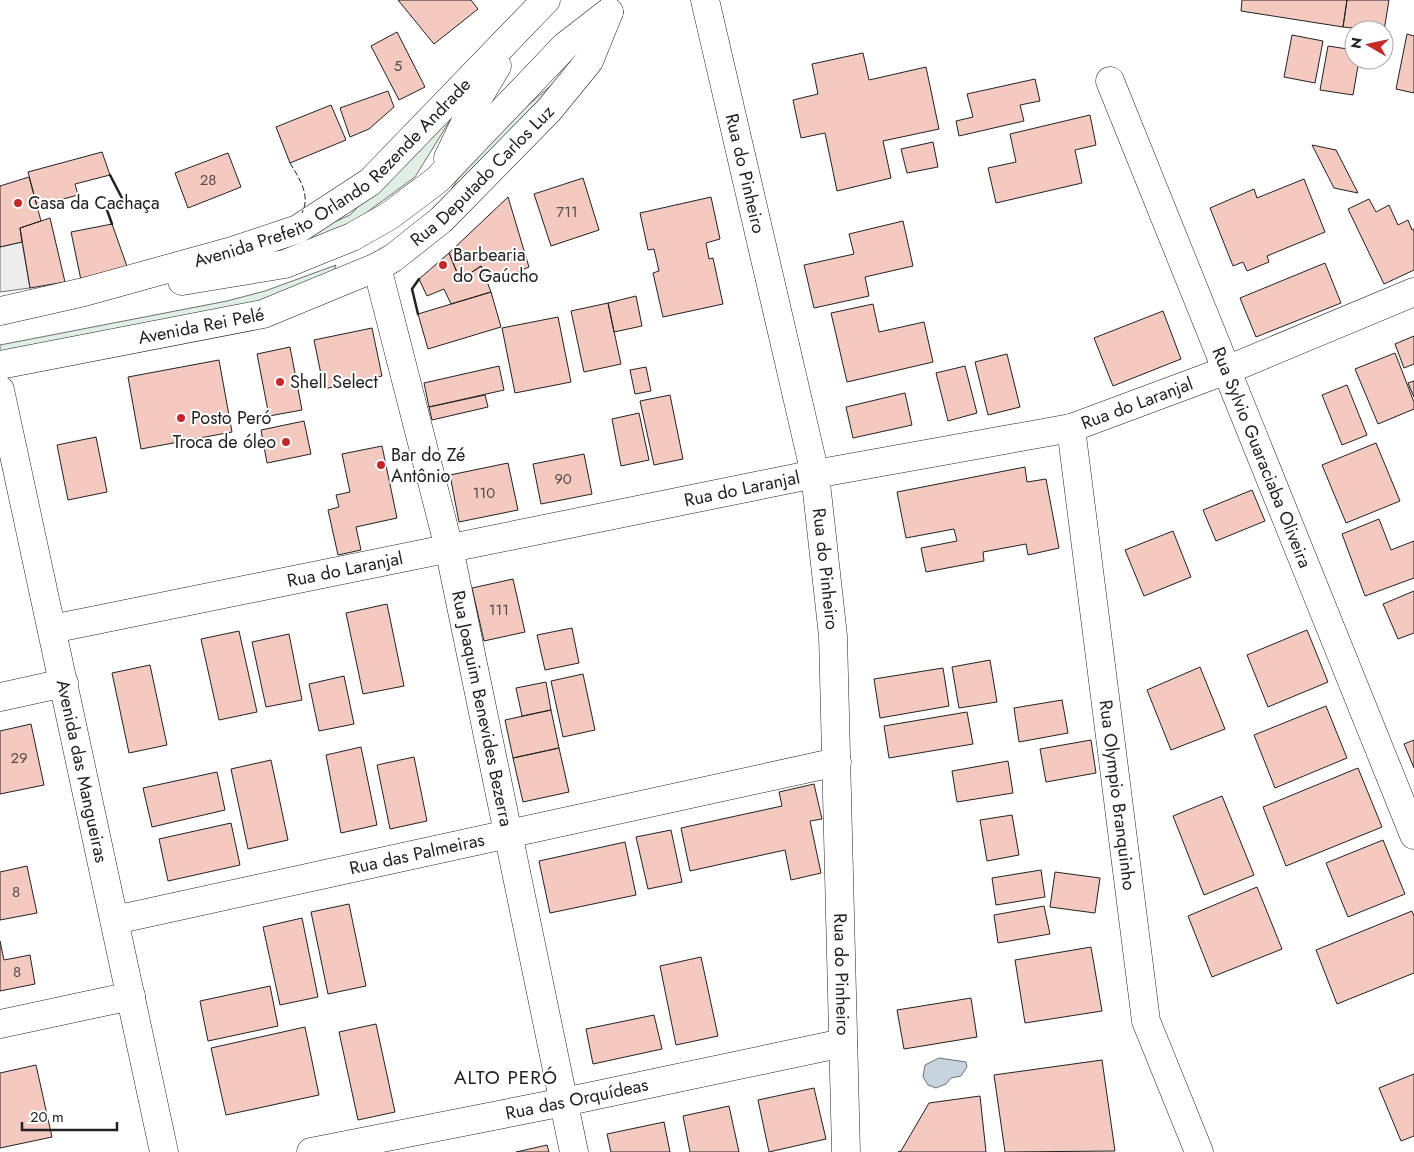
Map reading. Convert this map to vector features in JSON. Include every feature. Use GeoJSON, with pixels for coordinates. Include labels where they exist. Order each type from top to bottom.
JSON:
{"type":"FeatureCollection","features":[{"type":"Feature","properties":{"kind":"street","name":"Avenida Prefeito Orlando Rezende Andrade"},"geometry":{"type":"LineString","coordinates":[[84,292],[232,252],[298,229],[370,182],[546,0]]}},
{"type":"Feature","properties":{"kind":"street","name":"Rua do Pinheiro"},"geometry":{"type":"LineString","coordinates":[[705,0],[814,474],[833,636],[846,1152]]}},
{"type":"Feature","properties":{"kind":"street","name":"Rua Deputado Carlos Luz"},"geometry":{"type":"LineString","coordinates":[[84,292],[153,286],[285,264],[352,238],[389,216],[437,180],[565,46],[617,6]]}},
{"type":"Feature","properties":{"kind":"street","name":"Rua Deputado Carlos Luz"},"geometry":{"type":"LineString","coordinates":[[385,262],[441,220],[549,110],[589,61],[617,6]]}},
{"type":"Feature","properties":{"kind":"street","name":"Rua Deputado Carlos Luz"},"geometry":{"type":"LineString","coordinates":[[385,262],[412,229],[473,106],[524,21]]}},
{"type":"Feature","properties":{"kind":"street","name":"Rua Sylvio Guaraciaba Oliveira"},"geometry":{"type":"LineString","coordinates":[[1110,81],[1414,835]]}},
{"type":"Feature","properties":{"kind":"street","name":"Avenida Rei Pelé"},"geometry":{"type":"LineString","coordinates":[[0,365],[263,314],[385,262]]}},
{"type":"Feature","properties":{"kind":"street","name":"Rua Joaquim Benevides Bezerra"},"geometry":{"type":"LineString","coordinates":[[385,262],[449,548],[574,1152]]}},
{"type":"Feature","properties":{"kind":"street"},"geometry":{"type":"LineString","coordinates":[[0,311],[84,292]]}},
{"type":"Feature","properties":{"kind":"street","name":"Rua do Laranjal"},"geometry":{"type":"LineString","coordinates":[[52,629],[814,474],[1072,428],[1227,370],[1414,292]]}},
{"type":"Feature","properties":{"kind":"street","name":"Avenida das Mangueiras"},"geometry":{"type":"LineString","coordinates":[[0,390],[164,1152]]}},
{"type":"Feature","properties":{"kind":"street","name":"Rua Olympio Branquinho"},"geometry":{"type":"LineString","coordinates":[[1072,428],[1146,1021],[1199,1152]]}},
{"type":"Feature","properties":{"kind":"street"},"geometry":{"type":"LineString","coordinates":[[0,697],[64,683]]}},
{"type":"Feature","properties":{"kind":"street","name":"Rua das Palmeiras"},"geometry":{"type":"LineString","coordinates":[[115,920],[836,762]]}},
{"type":"Feature","properties":{"kind":"street"},"geometry":{"type":"LineString","coordinates":[[0,1024],[131,996]]}},
{"type":"Feature","properties":{"kind":"street","name":"Rua das Orquídeas"},"geometry":{"type":"LineString","coordinates":[[311,1152],[564,1102],[843,1042]]}},
{"type":"Feature","properties":{"kind":"green space"},"geometry":{"type":"Polygon","coordinates":[[[578,62],[434,219],[457,180],[519,113],[578,62]]]}},
{"type":"Feature","properties":{"kind":"green space"},"geometry":{"type":"Polygon","coordinates":[[[462,101],[415,177],[344,229],[246,262],[350,215],[462,101]]]}},
{"type":"Feature","properties":{"kind":"green space"},"geometry":{"type":"Polygon","coordinates":[[[336,265],[333,273],[267,301],[0,352],[0,345],[227,301],[265,291],[336,265]]]}},
{"type":"Feature","properties":{"kind":"shaded area"},"geometry":{"type":"Polygon","coordinates":[[[22,242],[30,288],[0,292],[0,247],[22,242]]]}},
{"type":"Feature","properties":{"kind":"shaded area"},"geometry":{"type":"Polygon","coordinates":[[[939,1058],[966,1062],[967,1067],[961,1076],[951,1078],[946,1084],[936,1088],[928,1085],[923,1077],[925,1065],[939,1058]]]}},
{"type":"Feature","properties":{"kind":"building"},"geometry":{"type":"Polygon","coordinates":[[[398,0],[471,0],[478,9],[434,44],[398,0]]]}},
{"type":"Feature","properties":{"kind":"building"},"geometry":{"type":"Polygon","coordinates":[[[1242,0],[1347,0],[1343,27],[1241,11],[1242,0]]]}},
{"type":"Feature","properties":{"kind":"building"},"geometry":{"type":"Polygon","coordinates":[[[1347,0],[1389,0],[1386,20],[1344,20],[1347,0]]]}},
{"type":"Feature","properties":{"kind":"building"},"geometry":{"type":"Polygon","coordinates":[[[397,32],[425,87],[399,100],[371,46],[397,32]]]}},
{"type":"Feature","properties":{"kind":"building"},"geometry":{"type":"Polygon","coordinates":[[[1407,34],[1414,36],[1414,93],[1396,89],[1407,34]]]}},
{"type":"Feature","properties":{"kind":"building"},"geometry":{"type":"Polygon","coordinates":[[[1292,35],[1323,41],[1315,83],[1284,77],[1292,35]]]}},
{"type":"Feature","properties":{"kind":"building"},"geometry":{"type":"Polygon","coordinates":[[[1328,46],[1344,48],[1344,70],[1357,70],[1353,95],[1320,90],[1328,46]]]}},
{"type":"Feature","properties":{"kind":"building"},"geometry":{"type":"Polygon","coordinates":[[[863,53],[869,80],[926,67],[939,129],[883,141],[891,178],[837,191],[825,133],[801,138],[793,100],[818,94],[812,64],[863,53]]]}},
{"type":"Feature","properties":{"kind":"building"},"geometry":{"type":"Polygon","coordinates":[[[1035,79],[1040,101],[1020,105],[1024,121],[959,136],[956,121],[973,117],[967,94],[1035,79]]]}},
{"type":"Feature","properties":{"kind":"building"},"geometry":{"type":"Polygon","coordinates":[[[388,91],[394,107],[369,129],[350,137],[340,108],[388,91]]]}},
{"type":"Feature","properties":{"kind":"building"},"geometry":{"type":"Polygon","coordinates":[[[331,105],[346,140],[290,163],[276,127],[331,105]]]}},
{"type":"Feature","properties":{"kind":"building"},"geometry":{"type":"Polygon","coordinates":[[[1090,115],[1096,145],[1075,150],[1082,183],[996,203],[988,168],[1016,162],[1010,134],[1090,115]]]}},
{"type":"Feature","properties":{"kind":"building"},"geometry":{"type":"Polygon","coordinates":[[[933,142],[938,167],[907,173],[901,149],[933,142]]]}},
{"type":"Feature","properties":{"kind":"building"},"geometry":{"type":"Polygon","coordinates":[[[1312,145],[1336,150],[1358,193],[1334,188],[1312,145]]]}},
{"type":"Feature","properties":{"kind":"building"},"geometry":{"type":"Polygon","coordinates":[[[102,152],[110,175],[75,184],[78,195],[37,206],[28,172],[102,152]]]}},
{"type":"Feature","properties":{"kind":"building"},"geometry":{"type":"Polygon","coordinates":[[[228,153],[241,187],[188,208],[175,173],[228,153]]]}},
{"type":"Feature","properties":{"kind":"building","name":"Casa da Cachaça"},"geometry":{"type":"Polygon","coordinates":[[[29,177],[41,221],[20,228],[22,242],[0,247],[0,186],[29,177]]]}},
{"type":"Feature","properties":{"kind":"building"},"geometry":{"type":"Polygon","coordinates":[[[583,178],[599,230],[551,246],[534,194],[583,178]]]}},
{"type":"Feature","properties":{"kind":"building"},"geometry":{"type":"Polygon","coordinates":[[[1304,179],[1325,232],[1267,256],[1269,262],[1247,271],[1243,262],[1233,266],[1210,208],[1254,189],[1257,198],[1304,179]]]}},
{"type":"Feature","properties":{"kind":"building"},"geometry":{"type":"Polygon","coordinates":[[[508,197],[529,267],[508,276],[505,273],[487,282],[481,266],[460,280],[449,253],[508,197]]]}},
{"type":"Feature","properties":{"kind":"building"},"geometry":{"type":"Polygon","coordinates":[[[711,197],[720,239],[706,243],[709,259],[713,258],[723,304],[663,317],[653,273],[659,271],[654,249],[648,250],[640,213],[711,197]]]}},
{"type":"Feature","properties":{"kind":"building"},"geometry":{"type":"Polygon","coordinates":[[[1369,199],[1376,212],[1389,205],[1398,225],[1408,220],[1412,230],[1414,229],[1414,270],[1384,284],[1348,209],[1369,199]]]}},
{"type":"Feature","properties":{"kind":"building"},"geometry":{"type":"Polygon","coordinates":[[[50,218],[65,282],[30,288],[20,228],[50,218]]]}},
{"type":"Feature","properties":{"kind":"building"},"geometry":{"type":"Polygon","coordinates":[[[903,221],[913,266],[865,277],[869,296],[814,308],[804,265],[854,254],[849,234],[903,221]]]}},
{"type":"Feature","properties":{"kind":"building"},"geometry":{"type":"Polygon","coordinates":[[[112,224],[128,269],[81,280],[71,232],[112,224]]]}},
{"type":"Feature","properties":{"kind":"building"},"geometry":{"type":"Polygon","coordinates":[[[449,253],[460,280],[481,266],[491,292],[451,304],[444,289],[427,296],[419,279],[449,253]]]}},
{"type":"Feature","properties":{"kind":"building"},"geometry":{"type":"Polygon","coordinates":[[[1325,263],[1341,303],[1256,337],[1240,298],[1325,263]]]}},
{"type":"Feature","properties":{"kind":"building"},"geometry":{"type":"Polygon","coordinates":[[[491,292],[501,327],[428,349],[418,314],[491,292]]]}},
{"type":"Feature","properties":{"kind":"building"},"geometry":{"type":"Polygon","coordinates":[[[636,296],[642,326],[614,332],[608,303],[636,296]]]}},
{"type":"Feature","properties":{"kind":"building"},"geometry":{"type":"Polygon","coordinates":[[[608,303],[621,364],[584,372],[571,311],[608,303]]]}},
{"type":"Feature","properties":{"kind":"building"},"geometry":{"type":"Polygon","coordinates":[[[873,304],[879,332],[924,322],[933,362],[847,382],[831,313],[873,304]]]}},
{"type":"Feature","properties":{"kind":"building"},"geometry":{"type":"Polygon","coordinates":[[[1163,311],[1181,359],[1113,386],[1094,338],[1163,311]]]}},
{"type":"Feature","properties":{"kind":"building"},"geometry":{"type":"Polygon","coordinates":[[[558,317],[571,382],[515,393],[502,328],[558,317]]]}},
{"type":"Feature","properties":{"kind":"building"},"geometry":{"type":"Polygon","coordinates":[[[372,328],[382,376],[324,389],[314,340],[372,328]]]}},
{"type":"Feature","properties":{"kind":"building"},"geometry":{"type":"Polygon","coordinates":[[[1414,336],[1414,364],[1404,368],[1395,344],[1414,336]]]}},
{"type":"Feature","properties":{"kind":"building","name":"Shell Select"},"geometry":{"type":"Polygon","coordinates":[[[290,347],[302,410],[269,416],[257,354],[290,347]]]}},
{"type":"Feature","properties":{"kind":"building"},"geometry":{"type":"Polygon","coordinates":[[[1395,353],[1414,402],[1414,409],[1378,424],[1355,369],[1395,353]]]}},
{"type":"Feature","properties":{"kind":"building"},"geometry":{"type":"Polygon","coordinates":[[[1007,354],[1020,407],[988,415],[975,362],[1007,354]]]}},
{"type":"Feature","properties":{"kind":"building"},"geometry":{"type":"Polygon","coordinates":[[[219,360],[232,432],[141,449],[128,377],[219,360]]]}},
{"type":"Feature","properties":{"kind":"building"},"geometry":{"type":"Polygon","coordinates":[[[499,366],[504,390],[429,407],[424,383],[499,366]]]}},
{"type":"Feature","properties":{"kind":"building"},"geometry":{"type":"Polygon","coordinates":[[[965,366],[977,413],[948,421],[936,373],[965,366]]]}},
{"type":"Feature","properties":{"kind":"building"},"geometry":{"type":"Polygon","coordinates":[[[646,367],[651,391],[635,394],[630,370],[646,367]]]}},
{"type":"Feature","properties":{"kind":"building"},"geometry":{"type":"Polygon","coordinates":[[[1414,381],[1414,397],[1408,383],[1414,381]]]}},
{"type":"Feature","properties":{"kind":"building"},"geometry":{"type":"Polygon","coordinates":[[[1347,385],[1367,435],[1342,445],[1322,395],[1347,385]]]}},
{"type":"Feature","properties":{"kind":"building"},"geometry":{"type":"Polygon","coordinates":[[[905,393],[912,425],[853,438],[846,407],[905,393]]]}},
{"type":"Feature","properties":{"kind":"building"},"geometry":{"type":"Polygon","coordinates":[[[485,395],[488,407],[432,420],[429,407],[485,395]]]}},
{"type":"Feature","properties":{"kind":"building"},"geometry":{"type":"Polygon","coordinates":[[[670,395],[683,459],[654,465],[640,401],[670,395]]]}},
{"type":"Feature","properties":{"kind":"building"},"geometry":{"type":"Polygon","coordinates":[[[639,413],[649,460],[621,466],[612,419],[639,413]]]}},
{"type":"Feature","properties":{"kind":"building","name":"Troca de óleo"},"geometry":{"type":"Polygon","coordinates":[[[304,421],[311,454],[267,463],[261,430],[304,421]]]}},
{"type":"Feature","properties":{"kind":"building"},"geometry":{"type":"Polygon","coordinates":[[[96,437],[107,492],[68,500],[57,445],[96,437]]]}},
{"type":"Feature","properties":{"kind":"building"},"geometry":{"type":"Polygon","coordinates":[[[1376,443],[1400,501],[1346,523],[1322,465],[1376,443]]]}},
{"type":"Feature","properties":{"kind":"building"},"geometry":{"type":"Polygon","coordinates":[[[382,446],[397,518],[356,527],[361,550],[338,555],[328,510],[339,507],[336,495],[350,492],[342,454],[382,446]]]}},
{"type":"Feature","properties":{"kind":"building"},"geometry":{"type":"Polygon","coordinates":[[[584,454],[592,494],[541,504],[533,464],[584,454]]]}},
{"type":"Feature","properties":{"kind":"building"},"geometry":{"type":"Polygon","coordinates":[[[508,463],[518,510],[459,522],[450,475],[508,463]]]}},
{"type":"Feature","properties":{"kind":"building"},"geometry":{"type":"Polygon","coordinates":[[[1025,467],[1027,482],[1046,479],[1059,548],[1028,555],[1026,544],[983,552],[984,561],[926,572],[921,548],[957,541],[954,529],[906,538],[897,492],[1025,467]]]}},
{"type":"Feature","properties":{"kind":"building"},"geometry":{"type":"Polygon","coordinates":[[[1252,490],[1265,521],[1216,541],[1203,510],[1252,490]]]}},
{"type":"Feature","properties":{"kind":"building"},"geometry":{"type":"Polygon","coordinates":[[[1379,519],[1391,550],[1414,541],[1414,578],[1365,596],[1342,534],[1379,519]]]}},
{"type":"Feature","properties":{"kind":"building"},"geometry":{"type":"Polygon","coordinates":[[[1173,531],[1191,577],[1144,596],[1125,550],[1173,531]]]}},
{"type":"Feature","properties":{"kind":"building"},"geometry":{"type":"Polygon","coordinates":[[[513,579],[525,632],[484,641],[472,588],[513,579]]]}},
{"type":"Feature","properties":{"kind":"building"},"geometry":{"type":"Polygon","coordinates":[[[1414,591],[1414,633],[1398,639],[1383,604],[1414,591]]]}},
{"type":"Feature","properties":{"kind":"building"},"geometry":{"type":"Polygon","coordinates":[[[387,604],[404,686],[363,694],[346,613],[387,604]]]}},
{"type":"Feature","properties":{"kind":"building"},"geometry":{"type":"Polygon","coordinates":[[[572,628],[579,663],[545,670],[537,635],[572,628]]]}},
{"type":"Feature","properties":{"kind":"building"},"geometry":{"type":"Polygon","coordinates":[[[1307,630],[1328,682],[1268,707],[1247,655],[1307,630]]]}},
{"type":"Feature","properties":{"kind":"building"},"geometry":{"type":"Polygon","coordinates":[[[239,631],[257,712],[219,720],[201,639],[239,631]]]}},
{"type":"Feature","properties":{"kind":"building"},"geometry":{"type":"Polygon","coordinates":[[[289,634],[302,700],[266,707],[252,642],[289,634]]]}},
{"type":"Feature","properties":{"kind":"building"},"geometry":{"type":"Polygon","coordinates":[[[990,660],[997,702],[959,708],[952,667],[990,660]]]}},
{"type":"Feature","properties":{"kind":"building"},"geometry":{"type":"Polygon","coordinates":[[[150,665],[167,745],[129,753],[112,673],[150,665]]]}},
{"type":"Feature","properties":{"kind":"building"},"geometry":{"type":"Polygon","coordinates":[[[1200,667],[1225,729],[1171,750],[1147,690],[1200,667]]]}},
{"type":"Feature","properties":{"kind":"building"},"geometry":{"type":"Polygon","coordinates":[[[943,668],[949,706],[880,718],[874,679],[943,668]]]}},
{"type":"Feature","properties":{"kind":"building"},"geometry":{"type":"Polygon","coordinates":[[[583,674],[595,730],[563,737],[551,681],[583,674]]]}},
{"type":"Feature","properties":{"kind":"building"},"geometry":{"type":"Polygon","coordinates":[[[344,676],[354,724],[319,731],[309,684],[344,676]]]}},
{"type":"Feature","properties":{"kind":"building"},"geometry":{"type":"Polygon","coordinates":[[[546,682],[551,710],[522,716],[516,688],[546,682]]]}},
{"type":"Feature","properties":{"kind":"building"},"geometry":{"type":"Polygon","coordinates":[[[1062,700],[1068,733],[1019,742],[1014,708],[1062,700]]]}},
{"type":"Feature","properties":{"kind":"building"},"geometry":{"type":"Polygon","coordinates":[[[1326,706],[1347,758],[1275,788],[1254,735],[1326,706]]]}},
{"type":"Feature","properties":{"kind":"building"},"geometry":{"type":"Polygon","coordinates":[[[551,710],[559,748],[513,758],[505,720],[551,710]]]}},
{"type":"Feature","properties":{"kind":"building"},"geometry":{"type":"Polygon","coordinates":[[[967,712],[973,744],[889,758],[884,726],[967,712]]]}},
{"type":"Feature","properties":{"kind":"building"},"geometry":{"type":"Polygon","coordinates":[[[31,724],[44,785],[0,794],[0,731],[31,724]]]}},
{"type":"Feature","properties":{"kind":"building"},"geometry":{"type":"Polygon","coordinates":[[[1091,740],[1096,773],[1046,782],[1040,749],[1091,740]]]}},
{"type":"Feature","properties":{"kind":"building"},"geometry":{"type":"Polygon","coordinates":[[[1414,740],[1414,768],[1404,744],[1414,740]]]}},
{"type":"Feature","properties":{"kind":"building"},"geometry":{"type":"Polygon","coordinates":[[[361,747],[377,825],[341,833],[326,755],[361,747]]]}},
{"type":"Feature","properties":{"kind":"building"},"geometry":{"type":"Polygon","coordinates":[[[559,748],[569,792],[523,802],[513,758],[559,748]]]}},
{"type":"Feature","properties":{"kind":"building"},"geometry":{"type":"Polygon","coordinates":[[[414,757],[427,821],[390,829],[377,765],[414,757]]]}},
{"type":"Feature","properties":{"kind":"building"},"geometry":{"type":"Polygon","coordinates":[[[271,760],[288,840],[248,849],[231,769],[271,760]]]}},
{"type":"Feature","properties":{"kind":"building"},"geometry":{"type":"Polygon","coordinates":[[[1008,761],[1013,793],[957,802],[952,771],[1008,761]]]}},
{"type":"Feature","properties":{"kind":"building"},"geometry":{"type":"Polygon","coordinates":[[[1358,768],[1382,827],[1286,866],[1263,807],[1358,768]]]}},
{"type":"Feature","properties":{"kind":"building"},"geometry":{"type":"Polygon","coordinates":[[[217,772],[225,810],[152,827],[143,788],[217,772]]]}},
{"type":"Feature","properties":{"kind":"building"},"geometry":{"type":"Polygon","coordinates":[[[814,784],[822,819],[810,821],[821,873],[791,880],[785,850],[690,871],[681,828],[782,806],[779,792],[814,784]]]}},
{"type":"Feature","properties":{"kind":"building"},"geometry":{"type":"Polygon","coordinates":[[[1222,796],[1254,875],[1204,895],[1173,816],[1222,796]]]}},
{"type":"Feature","properties":{"kind":"building"},"geometry":{"type":"Polygon","coordinates":[[[1012,815],[1019,855],[987,861],[980,820],[1012,815]]]}},
{"type":"Feature","properties":{"kind":"building"},"geometry":{"type":"Polygon","coordinates":[[[231,823],[240,865],[168,881],[159,839],[231,823]]]}},
{"type":"Feature","properties":{"kind":"building"},"geometry":{"type":"Polygon","coordinates":[[[671,830],[682,882],[648,889],[636,837],[671,830]]]}},
{"type":"Feature","properties":{"kind":"building"},"geometry":{"type":"Polygon","coordinates":[[[1383,840],[1405,894],[1348,917],[1326,863],[1383,840]]]}},
{"type":"Feature","properties":{"kind":"building"},"geometry":{"type":"Polygon","coordinates":[[[625,842],[636,895],[550,913],[539,861],[625,842]]]}},
{"type":"Feature","properties":{"kind":"building"},"geometry":{"type":"Polygon","coordinates":[[[27,866],[37,913],[0,920],[0,872],[27,866]]]}},
{"type":"Feature","properties":{"kind":"building"},"geometry":{"type":"Polygon","coordinates":[[[1041,870],[1045,897],[996,905],[992,878],[1041,870]]]}},
{"type":"Feature","properties":{"kind":"building"},"geometry":{"type":"Polygon","coordinates":[[[1055,872],[1100,878],[1095,913],[1050,907],[1055,872]]]}},
{"type":"Feature","properties":{"kind":"building"},"geometry":{"type":"Polygon","coordinates":[[[1257,887],[1282,949],[1212,977],[1188,916],[1257,887]]]}},
{"type":"Feature","properties":{"kind":"building"},"geometry":{"type":"Polygon","coordinates":[[[349,904],[366,986],[328,994],[311,912],[349,904]]]}},
{"type":"Feature","properties":{"kind":"building"},"geometry":{"type":"Polygon","coordinates":[[[1044,906],[1050,934],[998,943],[994,915],[1044,906]]]}},
{"type":"Feature","properties":{"kind":"building"},"geometry":{"type":"Polygon","coordinates":[[[1412,911],[1414,916],[1414,973],[1337,1004],[1316,950],[1412,911]]]}},
{"type":"Feature","properties":{"kind":"building"},"geometry":{"type":"Polygon","coordinates":[[[302,918],[318,997],[280,1005],[263,927],[302,918]]]}},
{"type":"Feature","properties":{"kind":"building"},"geometry":{"type":"Polygon","coordinates":[[[0,941],[4,960],[30,955],[35,984],[0,991],[0,941]]]}},
{"type":"Feature","properties":{"kind":"building"},"geometry":{"type":"Polygon","coordinates":[[[1091,947],[1102,1011],[1025,1023],[1015,960],[1091,947]]]}},
{"type":"Feature","properties":{"kind":"building"},"geometry":{"type":"Polygon","coordinates":[[[701,957],[718,1036],[676,1045],[660,966],[701,957]]]}},
{"type":"Feature","properties":{"kind":"building"},"geometry":{"type":"Polygon","coordinates":[[[270,986],[278,1026],[208,1041],[200,1001],[270,986]]]}},
{"type":"Feature","properties":{"kind":"building"},"geometry":{"type":"Polygon","coordinates":[[[971,998],[977,1037],[904,1049],[897,1010],[971,998]]]}},
{"type":"Feature","properties":{"kind":"building"},"geometry":{"type":"Polygon","coordinates":[[[654,1015],[662,1049],[593,1064],[586,1029],[654,1015]]]}},
{"type":"Feature","properties":{"kind":"building"},"geometry":{"type":"Polygon","coordinates":[[[376,1024],[395,1112],[358,1120],[339,1032],[376,1024]]]}},
{"type":"Feature","properties":{"kind":"building"},"geometry":{"type":"Polygon","coordinates":[[[305,1027],[319,1095],[226,1115],[211,1048],[305,1027]]]}},
{"type":"Feature","properties":{"kind":"building"},"geometry":{"type":"Polygon","coordinates":[[[1102,1060],[1115,1151],[1005,1152],[994,1075],[1102,1060]]]}},
{"type":"Feature","properties":{"kind":"building"},"geometry":{"type":"Polygon","coordinates":[[[36,1065],[52,1137],[0,1148],[0,1073],[36,1065]]]}},
{"type":"Feature","properties":{"kind":"building"},"geometry":{"type":"Polygon","coordinates":[[[1414,1074],[1414,1136],[1401,1141],[1379,1088],[1414,1074]]]}},
{"type":"Feature","properties":{"kind":"building"},"geometry":{"type":"Polygon","coordinates":[[[814,1088],[826,1139],[769,1152],[758,1100],[814,1088]]]}},
{"type":"Feature","properties":{"kind":"building"},"geometry":{"type":"Polygon","coordinates":[[[980,1096],[986,1152],[898,1152],[901,1151],[929,1103],[980,1096]]]}},
{"type":"Feature","properties":{"kind":"building"},"geometry":{"type":"Polygon","coordinates":[[[729,1106],[739,1152],[690,1152],[683,1116],[729,1106]]]}},
{"type":"Feature","properties":{"kind":"building"},"geometry":{"type":"Polygon","coordinates":[[[664,1122],[670,1152],[611,1152],[607,1134],[664,1122]]]}},
{"type":"Feature","properties":{"kind":"building"},"geometry":{"type":"Polygon","coordinates":[[[547,1145],[549,1152],[516,1152],[547,1145]]]}},
{"type":"Feature","properties":{"kind":"fence"},"geometry":{"type":"LineString","coordinates":[[290,163],[305,193],[302,213]]}},
{"type":"Feature","properties":{"kind":"wall"},"geometry":{"type":"LineString","coordinates":[[110,175],[124,202],[107,210],[112,224]]}},
{"type":"Feature","properties":{"kind":"wall"},"geometry":{"type":"LineString","coordinates":[[418,314],[412,289],[419,279]]}},
{"type":"Feature","properties":{"kind":"place","name":"Casa da Cachaça"},"geometry":{"type":"Point","coordinates":[18,203]}},
{"type":"Feature","properties":{"kind":"place","name":"Barbearia do Gaúcho"},"geometry":{"type":"Point","coordinates":[443,265]}},
{"type":"Feature","properties":{"kind":"place","name":"Shell Select"},"geometry":{"type":"Point","coordinates":[280,382]}},
{"type":"Feature","properties":{"kind":"place","name":"Posto Peró"},"geometry":{"type":"Point","coordinates":[181,418]}},
{"type":"Feature","properties":{"kind":"place","name":"Troca de óleo"},"geometry":{"type":"Point","coordinates":[286,442]}},
{"type":"Feature","properties":{"kind":"place","name":"Bar do Zé Antônio"},"geometry":{"type":"Point","coordinates":[381,465]}},
{"type":"Feature","properties":{"kind":"district","name":"ALTO PERÓ"},"geometry":{"type":"Point","coordinates":[506,1077]}}]}
